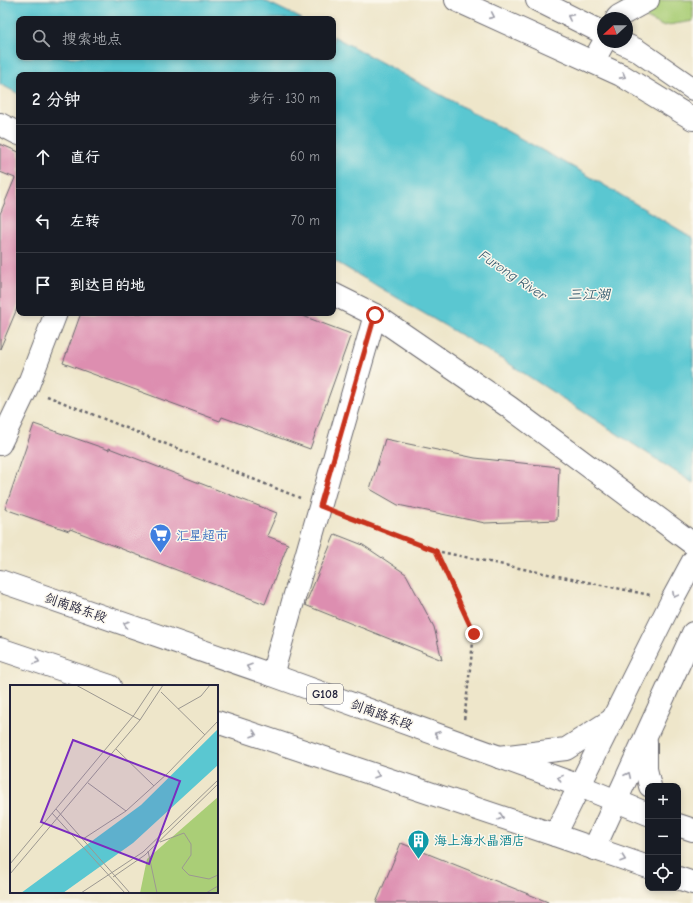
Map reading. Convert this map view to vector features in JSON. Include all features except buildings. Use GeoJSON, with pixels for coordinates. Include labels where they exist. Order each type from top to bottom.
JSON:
{"type":"FeatureCollection","features":[{"type":"Feature","properties":{"kind":"main road"},"geometry":{"type":"LineString","coordinates":[[456,0],[621,74],[693,119]]}},
{"type":"Feature","properties":{"kind":"main road"},"geometry":{"type":"LineString","coordinates":[[537,0],[597,30]]}},
{"type":"Feature","properties":{"kind":"main road"},"geometry":{"type":"LineString","coordinates":[[626,12],[648,0]]}},
{"type":"Feature","properties":{"kind":"main road"},"geometry":{"type":"LineString","coordinates":[[593,62],[601,48]]}},
{"type":"Feature","properties":{"kind":"main road"},"geometry":{"type":"LineString","coordinates":[[632,48],[693,90]]}},
{"type":"Feature","properties":{"kind":"main road"},"geometry":{"type":"LineString","coordinates":[[0,124],[16,132]]}},
{"type":"Feature","properties":{"kind":"main road"},"geometry":{"type":"LineString","coordinates":[[336,296],[375,315],[509,407],[693,544]]}},
{"type":"Feature","properties":{"kind":"main road"},"geometry":{"type":"LineString","coordinates":[[272,675],[375,315]]}},
{"type":"Feature","properties":{"kind":"main road"},"geometry":{"type":"LineString","coordinates":[[0,444],[27,388],[55,316]]}},
{"type":"Feature","properties":{"kind":"main road"},"geometry":{"type":"LineString","coordinates":[[555,835],[672,600],[693,561]]}},
{"type":"Feature","properties":{"kind":"main road","name":"剑南路东段"},"geometry":{"type":"LineString","coordinates":[[0,580],[461,743],[580,786],[645,813]]}},
{"type":"Feature","properties":{"kind":"main road"},"geometry":{"type":"LineString","coordinates":[[594,849],[693,633]]}},
{"type":"Feature","properties":{"kind":"main road"},"geometry":{"type":"LineString","coordinates":[[0,649],[107,685]]}},
{"type":"Feature","properties":{"kind":"main road"},"geometry":{"type":"LineString","coordinates":[[499,757],[566,749],[613,719]]}},
{"type":"Feature","properties":{"kind":"main road"},"geometry":{"type":"LineString","coordinates":[[218,722],[645,866]]}},
{"type":"Feature","properties":{"kind":"main road"},"geometry":{"type":"LineString","coordinates":[[646,736],[646,769],[649,783]]}},
{"type":"Feature","properties":{"kind":"main road"},"geometry":{"type":"LineString","coordinates":[[681,826],[693,830]]}},
{"type":"Feature","properties":{"kind":"main road"},"geometry":{"type":"LineString","coordinates":[[681,879],[693,883]]}},
{"type":"Feature","properties":{"kind":"path"},"geometry":{"type":"LineString","coordinates":[[27,388],[436,551],[672,600]]}},
{"type":"Feature","properties":{"kind":"path"},"geometry":{"type":"LineString","coordinates":[[436,551],[474,634],[461,743]]}},
{"type":"Feature","properties":{"kind":"green space"},"geometry":{"type":"Polygon","coordinates":[[[613,0],[693,0],[693,21],[662,26],[613,0]]]}},
{"type":"Feature","properties":{"kind":"water","name":"三江湖"},"geometry":{"type":"Polygon","coordinates":[[[0,0],[263,0],[296,16],[16,16],[16,60],[336,60],[336,38],[582,172],[693,238],[693,483],[505,361],[336,262],[336,72],[16,72],[16,92],[0,84],[0,0]]]}},
{"type":"Feature","properties":{"kind":"place","name":"汇星超市"},"geometry":{"type":"Point","coordinates":[161,554]}},
{"type":"Feature","properties":{"kind":"place","name":"海上海水晶酒店"},"geometry":{"type":"Point","coordinates":[419,860]}},
{"type":"Feature","properties":{"kind":"route"},"geometry":{"type":"LineString","coordinates":[[375,315],[320,506],[436,551],[474,634]]}},
{"type":"Feature","properties":{"kind":"water label","name":"Furong River"},"geometry":{"type":"Point","coordinates":[513,275]}}]}
